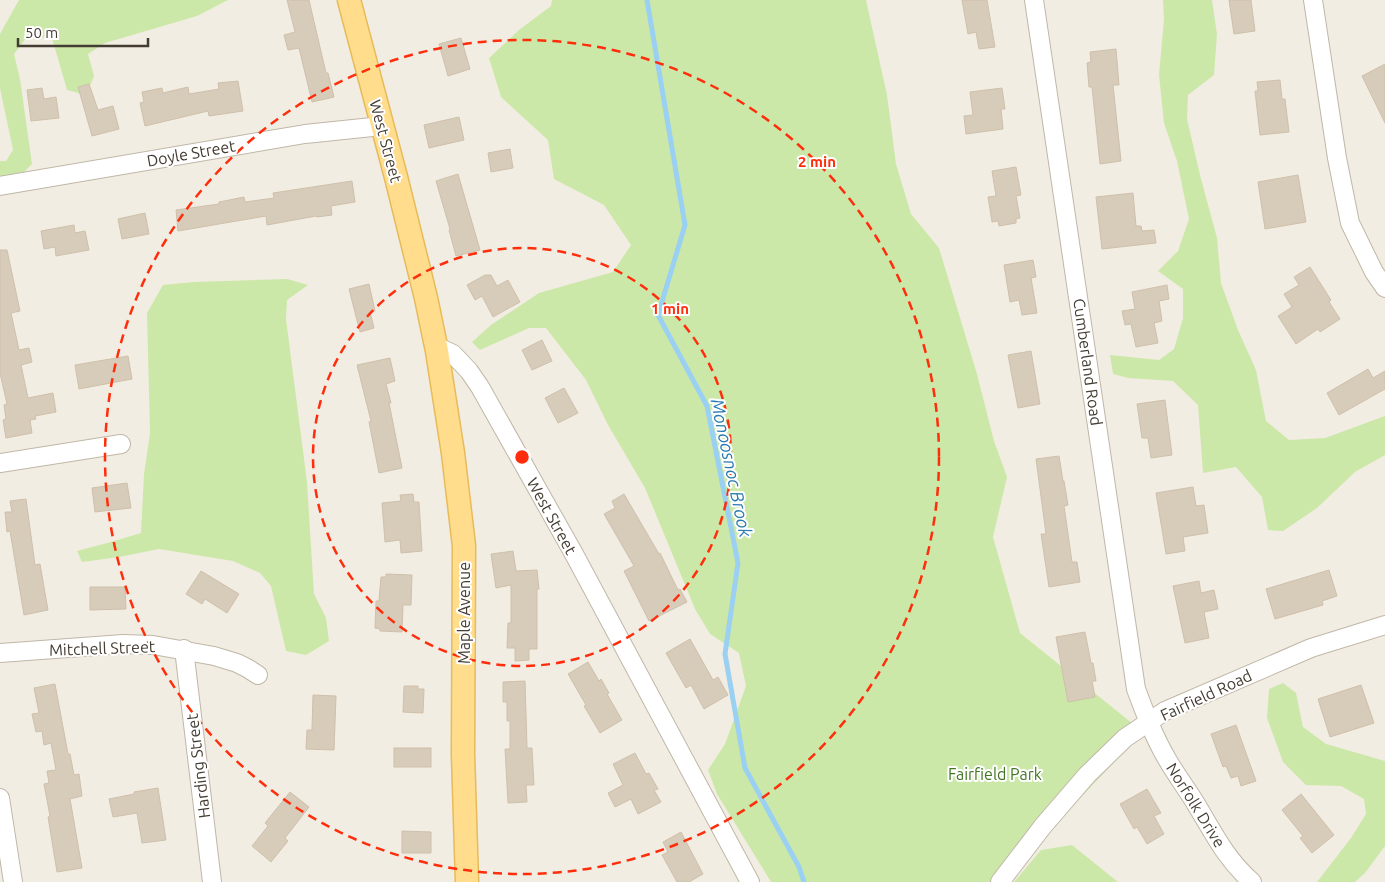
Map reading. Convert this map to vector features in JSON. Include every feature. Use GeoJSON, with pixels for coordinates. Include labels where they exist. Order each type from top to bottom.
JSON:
{"type":"FeatureCollection","features":[{"type":"Feature","properties":{"kind":"main road","name":"West Street"},"geometry":{"type":"LineString","coordinates":[[349,0],[436,346]]}},
{"type":"Feature","properties":{"kind":"main road","name":"Maple Avenue"},"geometry":{"type":"LineString","coordinates":[[436,346],[454,453],[464,546],[463,754],[467,882]]}},
{"type":"Feature","properties":{"kind":"street","name":"Cumberland Road"},"geometry":{"type":"LineString","coordinates":[[1034,0],[1136,689],[1148,722]]}},
{"type":"Feature","properties":{"kind":"street"},"geometry":{"type":"LineString","coordinates":[[1313,0],[1337,158],[1350,223],[1374,272],[1385,288]]}},
{"type":"Feature","properties":{"kind":"street","name":"Doyle Street"},"geometry":{"type":"LineString","coordinates":[[0,186],[304,134],[382,126]]}},
{"type":"Feature","properties":{"kind":"street","name":"West Street"},"geometry":{"type":"LineString","coordinates":[[436,346],[453,354],[480,386],[574,554],[750,882]]}},
{"type":"Feature","properties":{"kind":"street"},"geometry":{"type":"LineString","coordinates":[[0,463],[121,444]]}},
{"type":"Feature","properties":{"kind":"street","name":"Fairfield Road"},"geometry":{"type":"LineString","coordinates":[[1000,882],[1043,826],[1086,775],[1125,738],[1164,711],[1311,648],[1385,625]]}},
{"type":"Feature","properties":{"kind":"street","name":"Mitchell Street"},"geometry":{"type":"LineString","coordinates":[[0,653],[123,644],[153,644],[214,656],[237,663],[258,675]]}},
{"type":"Feature","properties":{"kind":"street","name":"Harding Street"},"geometry":{"type":"LineString","coordinates":[[184,649],[212,882]]}},
{"type":"Feature","properties":{"kind":"street","name":"Norfolk Drive"},"geometry":{"type":"LineString","coordinates":[[1148,722],[1166,758],[1196,803],[1220,845],[1232,863],[1252,882]]}},
{"type":"Feature","properties":{"kind":"street"},"geometry":{"type":"LineString","coordinates":[[0,798],[13,882]]}},
{"type":"Feature","properties":{"kind":"green space"},"geometry":{"type":"Polygon","coordinates":[[[19,0],[228,0],[197,16],[105,43],[88,54],[94,76],[86,95],[67,90],[52,38],[27,37],[14,54],[20,79],[32,164],[21,175],[0,178],[0,161],[6,161],[13,150],[0,88],[0,34],[19,0]]]}},
{"type":"Feature","properties":{"kind":"green space","name":"Fairfield Park"},"geometry":{"type":"Polygon","coordinates":[[[552,0],[866,0],[887,95],[896,164],[911,214],[939,248],[977,374],[994,441],[1007,477],[993,537],[1020,633],[1143,732],[1000,882],[771,882],[717,794],[708,770],[725,744],[746,686],[739,653],[710,634],[695,609],[645,488],[608,425],[586,380],[546,328],[529,328],[480,350],[472,342],[491,325],[539,293],[613,272],[631,245],[604,205],[554,179],[548,140],[501,97],[489,58],[519,30],[551,6],[552,0]]]}},
{"type":"Feature","properties":{"kind":"green space"},"geometry":{"type":"Polygon","coordinates":[[[1163,0],[1212,0],[1217,34],[1214,75],[1188,95],[1187,119],[1217,238],[1221,283],[1238,330],[1256,370],[1266,421],[1289,440],[1325,438],[1385,416],[1385,455],[1355,472],[1317,508],[1283,531],[1268,530],[1262,497],[1236,467],[1203,473],[1198,405],[1173,381],[1128,378],[1113,374],[1110,355],[1159,360],[1174,349],[1183,318],[1183,289],[1158,271],[1178,251],[1189,219],[1177,161],[1164,123],[1159,75],[1164,19],[1163,0]]]}},
{"type":"Feature","properties":{"kind":"green space"},"geometry":{"type":"Polygon","coordinates":[[[287,279],[308,285],[287,300],[286,319],[307,482],[314,594],[326,618],[329,641],[306,655],[286,651],[271,586],[260,573],[233,561],[159,549],[82,562],[77,551],[141,533],[144,474],[150,433],[147,313],[163,285],[287,279]]]}},
{"type":"Feature","properties":{"kind":"green space"},"geometry":{"type":"Polygon","coordinates":[[[1283,683],[1296,693],[1303,727],[1326,744],[1385,761],[1385,846],[1365,873],[1355,882],[1317,882],[1351,838],[1366,814],[1364,799],[1341,786],[1306,785],[1283,762],[1267,718],[1269,689],[1283,683]]]}},
{"type":"Feature","properties":{"kind":"green space"},"geometry":{"type":"Polygon","coordinates":[[[1072,845],[1118,882],[1014,882],[1041,850],[1072,845]]]}},
{"type":"Feature","properties":{"kind":"building"},"geometry":{"type":"Polygon","coordinates":[[[287,0],[309,0],[326,73],[328,73],[334,97],[312,102],[299,48],[288,50],[284,35],[295,32],[287,0]]]}},
{"type":"Feature","properties":{"kind":"building"},"geometry":{"type":"Polygon","coordinates":[[[962,0],[987,0],[995,47],[979,49],[976,32],[968,34],[962,0]]]}},
{"type":"Feature","properties":{"kind":"building"},"geometry":{"type":"Polygon","coordinates":[[[1229,0],[1251,0],[1255,31],[1234,34],[1229,0]]]}},
{"type":"Feature","properties":{"kind":"building"},"geometry":{"type":"Polygon","coordinates":[[[461,38],[470,69],[448,76],[439,44],[461,38]]]}},
{"type":"Feature","properties":{"kind":"building"},"geometry":{"type":"Polygon","coordinates":[[[1116,49],[1119,85],[1113,85],[1121,161],[1100,164],[1092,87],[1089,87],[1087,63],[1091,62],[1090,52],[1116,49]]]}},
{"type":"Feature","properties":{"kind":"building"},"geometry":{"type":"Polygon","coordinates":[[[1385,64],[1385,123],[1362,76],[1385,64]]]}},
{"type":"Feature","properties":{"kind":"building"},"geometry":{"type":"Polygon","coordinates":[[[1280,80],[1282,99],[1285,99],[1289,132],[1260,135],[1255,91],[1258,91],[1257,82],[1280,80]]]}},
{"type":"Feature","properties":{"kind":"building"},"geometry":{"type":"Polygon","coordinates":[[[238,81],[243,111],[209,116],[208,111],[145,126],[140,103],[144,102],[142,92],[162,88],[163,93],[188,87],[189,94],[219,89],[218,83],[238,81]]]}},
{"type":"Feature","properties":{"kind":"building"},"geometry":{"type":"Polygon","coordinates":[[[89,84],[98,110],[113,106],[119,129],[92,136],[78,87],[89,84]]]}},
{"type":"Feature","properties":{"kind":"building"},"geometry":{"type":"Polygon","coordinates":[[[42,88],[44,99],[56,97],[59,118],[31,121],[27,90],[42,88]]]}},
{"type":"Feature","properties":{"kind":"building"},"geometry":{"type":"Polygon","coordinates":[[[1002,88],[1005,109],[1001,109],[1003,129],[966,134],[964,116],[973,115],[970,92],[1002,88]]]}},
{"type":"Feature","properties":{"kind":"building"},"geometry":{"type":"Polygon","coordinates":[[[459,117],[464,140],[429,148],[424,125],[459,117]]]}},
{"type":"Feature","properties":{"kind":"building"},"geometry":{"type":"Polygon","coordinates":[[[510,149],[513,168],[491,172],[488,153],[510,149]]]}},
{"type":"Feature","properties":{"kind":"building"},"geometry":{"type":"Polygon","coordinates":[[[1016,167],[1021,195],[1016,196],[1020,218],[1016,219],[1016,223],[999,226],[998,221],[992,222],[988,197],[996,196],[992,171],[1016,167]]]}},
{"type":"Feature","properties":{"kind":"building"},"geometry":{"type":"Polygon","coordinates":[[[458,174],[480,250],[456,256],[436,181],[458,174]]]}},
{"type":"Feature","properties":{"kind":"building"},"geometry":{"type":"Polygon","coordinates":[[[1298,175],[1306,222],[1265,229],[1258,182],[1298,175]]]}},
{"type":"Feature","properties":{"kind":"building"},"geometry":{"type":"Polygon","coordinates":[[[352,181],[355,202],[331,206],[332,215],[267,225],[266,216],[178,231],[176,210],[219,204],[219,202],[244,197],[245,202],[274,198],[273,193],[352,181]]]}},
{"type":"Feature","properties":{"kind":"building"},"geometry":{"type":"Polygon","coordinates":[[[1133,193],[1136,226],[1141,226],[1142,231],[1154,230],[1156,243],[1102,249],[1096,197],[1133,193]]]}},
{"type":"Feature","properties":{"kind":"building"},"geometry":{"type":"Polygon","coordinates":[[[145,213],[149,234],[122,239],[118,219],[145,213]]]}},
{"type":"Feature","properties":{"kind":"building"},"geometry":{"type":"Polygon","coordinates":[[[74,225],[75,233],[85,231],[89,250],[56,256],[55,247],[44,249],[41,231],[74,225]]]}},
{"type":"Feature","properties":{"kind":"building"},"geometry":{"type":"Polygon","coordinates":[[[0,250],[7,250],[20,311],[11,313],[19,350],[29,348],[32,362],[21,365],[28,398],[53,393],[56,412],[35,416],[36,419],[30,420],[32,433],[6,438],[3,420],[6,419],[4,405],[7,404],[0,373],[0,250]]]}},
{"type":"Feature","properties":{"kind":"building"},"geometry":{"type":"Polygon","coordinates":[[[1033,260],[1036,277],[1031,278],[1037,313],[1022,315],[1019,300],[1010,302],[1004,265],[1033,260]]]}},
{"type":"Feature","properties":{"kind":"building"},"geometry":{"type":"Polygon","coordinates":[[[1310,267],[1331,300],[1329,302],[1340,319],[1320,332],[1318,329],[1296,344],[1278,316],[1292,307],[1284,294],[1299,285],[1294,277],[1310,267]]]}},
{"type":"Feature","properties":{"kind":"building"},"geometry":{"type":"Polygon","coordinates":[[[485,275],[491,275],[497,286],[508,280],[520,302],[493,317],[482,296],[475,300],[467,285],[485,275]]]}},
{"type":"Feature","properties":{"kind":"building"},"geometry":{"type":"Polygon","coordinates":[[[369,284],[375,311],[370,312],[374,328],[360,332],[349,289],[369,284]]]}},
{"type":"Feature","properties":{"kind":"building"},"geometry":{"type":"Polygon","coordinates":[[[1167,285],[1169,299],[1159,301],[1162,321],[1154,323],[1158,343],[1136,347],[1131,324],[1125,325],[1122,311],[1135,309],[1132,292],[1167,285]]]}},
{"type":"Feature","properties":{"kind":"building"},"geometry":{"type":"Polygon","coordinates":[[[542,340],[552,361],[532,370],[522,350],[542,340]]]}},
{"type":"Feature","properties":{"kind":"building"},"geometry":{"type":"Polygon","coordinates":[[[1031,351],[1040,404],[1018,408],[1008,355],[1031,351]]]}},
{"type":"Feature","properties":{"kind":"building"},"geometry":{"type":"Polygon","coordinates":[[[128,356],[132,379],[79,389],[75,365],[128,356]]]}},
{"type":"Feature","properties":{"kind":"building"},"geometry":{"type":"Polygon","coordinates":[[[390,358],[395,381],[386,384],[402,468],[379,473],[369,422],[371,421],[357,365],[390,358]]]}},
{"type":"Feature","properties":{"kind":"building"},"geometry":{"type":"Polygon","coordinates":[[[1368,369],[1373,378],[1385,371],[1385,389],[1339,415],[1327,393],[1368,369]]]}},
{"type":"Feature","properties":{"kind":"building"},"geometry":{"type":"Polygon","coordinates":[[[564,388],[578,413],[558,423],[545,398],[564,388]]]}},
{"type":"Feature","properties":{"kind":"building"},"geometry":{"type":"Polygon","coordinates":[[[1165,400],[1172,455],[1151,458],[1148,438],[1142,438],[1137,404],[1165,400]]]}},
{"type":"Feature","properties":{"kind":"building"},"geometry":{"type":"Polygon","coordinates":[[[1059,456],[1068,505],[1064,506],[1072,562],[1077,562],[1080,582],[1049,587],[1041,534],[1046,534],[1036,459],[1059,456]]]}},
{"type":"Feature","properties":{"kind":"building"},"geometry":{"type":"Polygon","coordinates":[[[127,483],[131,508],[95,512],[92,488],[127,483]]]}},
{"type":"Feature","properties":{"kind":"building"},"geometry":{"type":"Polygon","coordinates":[[[1193,487],[1196,506],[1204,505],[1208,533],[1183,537],[1185,551],[1166,554],[1156,493],[1193,487]]]}},
{"type":"Feature","properties":{"kind":"building"},"geometry":{"type":"Polygon","coordinates":[[[413,494],[414,502],[419,502],[422,551],[401,553],[400,540],[385,542],[382,503],[401,501],[400,495],[413,494]]]}},
{"type":"Feature","properties":{"kind":"building"},"geometry":{"type":"Polygon","coordinates":[[[624,494],[660,553],[678,590],[680,589],[687,602],[649,621],[624,571],[634,566],[604,514],[615,508],[612,501],[624,494]]]}},
{"type":"Feature","properties":{"kind":"building"},"geometry":{"type":"Polygon","coordinates":[[[26,499],[35,565],[40,564],[48,610],[24,615],[10,531],[7,532],[5,512],[12,512],[10,501],[26,499]]]}},
{"type":"Feature","properties":{"kind":"building"},"geometry":{"type":"Polygon","coordinates":[[[513,551],[516,571],[537,570],[539,589],[537,589],[537,649],[529,649],[529,660],[515,661],[515,648],[507,648],[508,623],[511,623],[511,585],[496,588],[491,554],[513,551]]]}},
{"type":"Feature","properties":{"kind":"building"},"geometry":{"type":"Polygon","coordinates":[[[1329,570],[1337,596],[1322,601],[1323,605],[1275,619],[1266,589],[1329,570]]]}},
{"type":"Feature","properties":{"kind":"building"},"geometry":{"type":"Polygon","coordinates":[[[201,571],[239,594],[227,613],[205,599],[202,604],[186,594],[201,571]]]}},
{"type":"Feature","properties":{"kind":"building"},"geometry":{"type":"Polygon","coordinates":[[[386,574],[412,575],[411,605],[403,605],[402,632],[380,631],[380,629],[375,628],[376,601],[379,601],[381,577],[386,577],[386,574]]]}},
{"type":"Feature","properties":{"kind":"building"},"geometry":{"type":"Polygon","coordinates":[[[1199,581],[1201,593],[1214,590],[1218,609],[1204,612],[1209,638],[1185,643],[1173,586],[1199,581]]]}},
{"type":"Feature","properties":{"kind":"building"},"geometry":{"type":"Polygon","coordinates":[[[90,587],[125,587],[126,609],[90,610],[90,587]]]}},
{"type":"Feature","properties":{"kind":"building"},"geometry":{"type":"Polygon","coordinates":[[[1085,632],[1096,681],[1092,681],[1095,697],[1068,702],[1056,637],[1085,632]]]}},
{"type":"Feature","properties":{"kind":"building"},"geometry":{"type":"Polygon","coordinates":[[[690,639],[713,680],[718,677],[728,695],[704,709],[691,685],[686,688],[666,653],[690,639]]]}},
{"type":"Feature","properties":{"kind":"building"},"geometry":{"type":"Polygon","coordinates":[[[588,662],[599,681],[601,679],[622,720],[600,733],[568,674],[588,662]]]}},
{"type":"Feature","properties":{"kind":"building"},"geometry":{"type":"Polygon","coordinates":[[[525,681],[527,748],[532,748],[534,785],[526,785],[527,802],[508,803],[505,749],[510,749],[510,721],[507,721],[507,702],[503,702],[503,682],[525,681]]]}},
{"type":"Feature","properties":{"kind":"building"},"geometry":{"type":"Polygon","coordinates":[[[55,684],[68,754],[70,754],[74,775],[79,774],[82,796],[70,799],[82,868],[57,872],[44,784],[49,783],[47,771],[56,770],[51,743],[44,745],[42,731],[36,732],[32,714],[39,713],[34,688],[55,684]]]}},
{"type":"Feature","properties":{"kind":"building"},"geometry":{"type":"Polygon","coordinates":[[[1361,685],[1374,723],[1330,737],[1318,699],[1361,685]]]}},
{"type":"Feature","properties":{"kind":"building"},"geometry":{"type":"Polygon","coordinates":[[[404,686],[418,686],[418,689],[424,689],[423,713],[403,712],[404,686]]]}},
{"type":"Feature","properties":{"kind":"building"},"geometry":{"type":"Polygon","coordinates":[[[313,695],[336,696],[334,750],[306,749],[307,730],[312,730],[313,695]]]}},
{"type":"Feature","properties":{"kind":"building"},"geometry":{"type":"Polygon","coordinates":[[[1236,725],[1256,781],[1241,786],[1238,776],[1231,778],[1226,766],[1223,767],[1211,734],[1236,725]]]}},
{"type":"Feature","properties":{"kind":"building"},"geometry":{"type":"Polygon","coordinates":[[[394,748],[431,748],[431,767],[394,767],[394,748]]]}},
{"type":"Feature","properties":{"kind":"building"},"geometry":{"type":"Polygon","coordinates":[[[635,753],[646,774],[649,773],[658,789],[654,790],[661,802],[638,814],[631,799],[615,807],[608,793],[623,785],[613,764],[635,753]]]}},
{"type":"Feature","properties":{"kind":"building"},"geometry":{"type":"Polygon","coordinates":[[[158,788],[166,840],[142,843],[137,813],[113,817],[109,799],[158,788]]]}},
{"type":"Feature","properties":{"kind":"building"},"geometry":{"type":"Polygon","coordinates":[[[1147,789],[1161,813],[1154,816],[1164,834],[1147,844],[1137,827],[1134,829],[1120,804],[1147,789]]]}},
{"type":"Feature","properties":{"kind":"building"},"geometry":{"type":"Polygon","coordinates":[[[290,792],[309,807],[285,838],[288,841],[271,862],[252,846],[268,826],[265,823],[290,792]]]}},
{"type":"Feature","properties":{"kind":"building"},"geometry":{"type":"Polygon","coordinates":[[[1301,794],[1334,835],[1312,853],[1300,838],[1303,836],[1282,810],[1301,794]]]}},
{"type":"Feature","properties":{"kind":"building"},"geometry":{"type":"Polygon","coordinates":[[[402,831],[431,832],[431,853],[402,853],[402,831]]]}},
{"type":"Feature","properties":{"kind":"building"},"geometry":{"type":"Polygon","coordinates":[[[681,832],[703,874],[689,882],[677,882],[662,855],[668,852],[663,842],[681,832]]]}},
{"type":"Feature","properties":{"kind":"waterway","name":"Monoosnoc Brook"},"geometry":{"type":"LineString","coordinates":[[647,0],[685,225],[658,315],[707,406],[738,563],[725,654],[745,768],[799,867],[804,882]]}}]}
